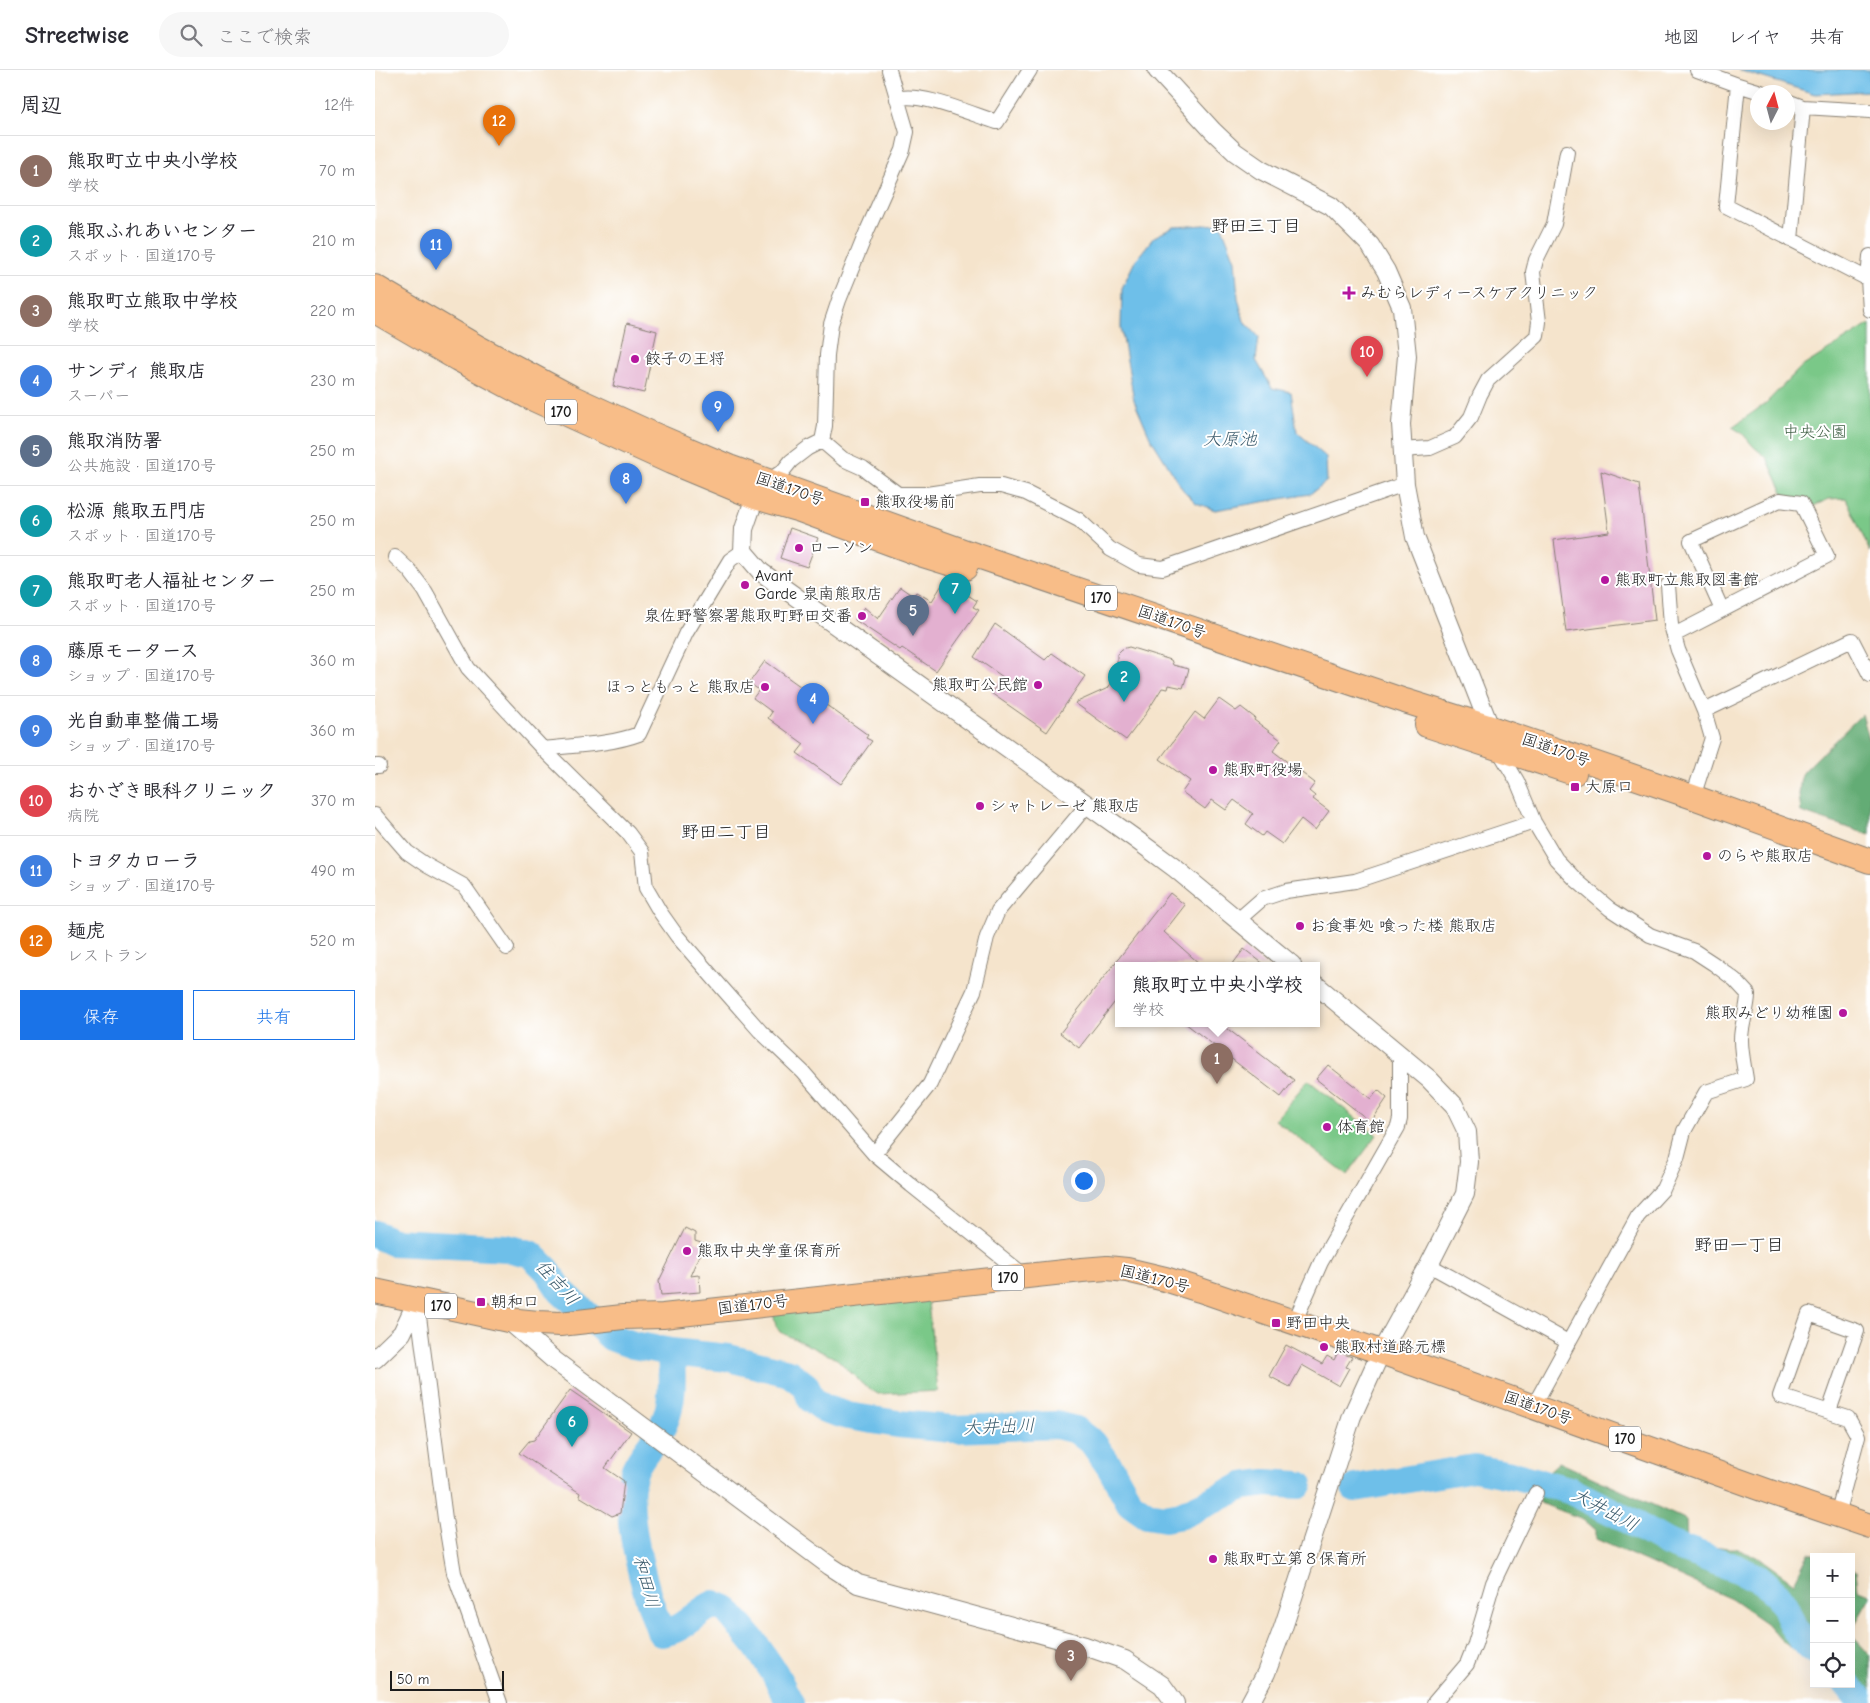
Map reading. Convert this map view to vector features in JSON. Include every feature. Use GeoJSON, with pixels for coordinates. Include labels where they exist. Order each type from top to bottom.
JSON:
{"type":"FeatureCollection","features":[{"type":"Feature","properties":{"kind":"highway","name":"国道170号"},"geometry":{"type":"LineString","coordinates":[[375,287],[477,347],[571,397],[650,433],[800,510],[920,554],[1495,739],[1783,840],[1861,858]]}},
{"type":"Feature","properties":{"kind":"highway","name":"国道170号"},"geometry":{"type":"LineString","coordinates":[[375,311],[527,396],[671,462],[761,489]]}},
{"type":"Feature","properties":{"kind":"highway","name":"国道170号"},"geometry":{"type":"LineString","coordinates":[[1495,739],[1693,797],[1861,858]]}},
{"type":"Feature","properties":{"kind":"highway","name":"国道170号"},"geometry":{"type":"LineString","coordinates":[[375,1291],[508,1320],[560,1324],[623,1317],[663,1316],[1107,1268],[1131,1271],[1200,1290],[1381,1352],[1870,1526]]}},
{"type":"Feature","properties":{"kind":"street"},"geometry":{"type":"LineString","coordinates":[[822,441],[825,426],[827,355],[831,324],[867,231],[903,150],[907,132],[889,70]]}},
{"type":"Feature","properties":{"kind":"street"},"geometry":{"type":"LineString","coordinates":[[897,99],[904,96],[923,99],[997,122],[1030,70]]}},
{"type":"Feature","properties":{"kind":"street"},"geometry":{"type":"LineString","coordinates":[[1157,70],[1235,152],[1261,170],[1331,206],[1369,245],[1386,271],[1402,308],[1407,356],[1401,424],[1402,450],[1405,484],[1415,537],[1495,739],[1517,781],[1534,822],[1556,859],[1576,880],[1610,910],[1649,934],[1694,951],[1735,980],[1748,994],[1748,1008],[1743,1020],[1741,1040],[1745,1079],[1706,1092],[1684,1131],[1677,1158],[1663,1189],[1638,1216],[1533,1407]]}},
{"type":"Feature","properties":{"kind":"street"},"geometry":{"type":"LineString","coordinates":[[1697,70],[1750,89]]}},
{"type":"Feature","properties":{"kind":"street"},"geometry":{"type":"LineString","coordinates":[[1738,85],[1726,206],[1868,279]]}},
{"type":"Feature","properties":{"kind":"street"},"geometry":{"type":"LineString","coordinates":[[1795,104],[1803,107],[1870,110]]}},
{"type":"Feature","properties":{"kind":"street"},"geometry":{"type":"LineString","coordinates":[[1791,240],[1803,107]]}},
{"type":"Feature","properties":{"kind":"street"},"geometry":{"type":"LineString","coordinates":[[1402,450],[1430,448],[1455,437],[1471,418],[1488,380],[1537,336],[1539,322],[1533,272],[1536,260],[1554,224],[1567,152]]}},
{"type":"Feature","properties":{"kind":"street"},"geometry":{"type":"LineString","coordinates":[[1870,256],[1868,279],[1870,310]]}},
{"type":"Feature","properties":{"kind":"street"},"geometry":{"type":"LineString","coordinates":[[822,441],[843,459],[863,468],[898,494],[927,494],[981,486],[1001,486],[1026,493],[1079,520],[1110,549],[1139,565],[1163,568],[1405,484]]}},
{"type":"Feature","properties":{"kind":"street"},"geometry":{"type":"LineString","coordinates":[[822,441],[808,448],[791,461],[783,471],[761,489],[744,529],[743,551],[761,572],[1088,804],[1176,869],[1288,962]]}},
{"type":"Feature","properties":{"kind":"street"},"geometry":{"type":"LineString","coordinates":[[1674,635],[1827,556],[1801,502],[1780,500],[1691,541],[1722,610]]}},
{"type":"Feature","properties":{"kind":"street"},"geometry":{"type":"LineString","coordinates":[[543,749],[607,742],[639,734],[685,633],[730,560],[743,551]]}},
{"type":"Feature","properties":{"kind":"street"},"geometry":{"type":"LineString","coordinates":[[395,557],[409,570],[425,591],[468,668],[543,749],[628,833],[642,852],[646,888],[660,912],[677,936],[760,1031],[803,1072],[874,1154],[911,1186],[1025,1276]]}},
{"type":"Feature","properties":{"kind":"street"},"geometry":{"type":"LineString","coordinates":[[1667,585],[1678,650],[1705,711],[1711,738],[1693,797]]}},
{"type":"Feature","properties":{"kind":"street"},"geometry":{"type":"LineString","coordinates":[[1705,711],[1852,640],[1870,675]]}},
{"type":"Feature","properties":{"kind":"street"},"geometry":{"type":"LineString","coordinates":[[874,1154],[931,1084],[974,991],[987,937],[998,911],[1088,804]]}},
{"type":"Feature","properties":{"kind":"street"},"geometry":{"type":"LineString","coordinates":[[375,815],[407,852],[464,886],[507,948]]}},
{"type":"Feature","properties":{"kind":"street"},"geometry":{"type":"LineString","coordinates":[[1238,920],[1262,899],[1286,891],[1355,881],[1534,822]]}},
{"type":"Feature","properties":{"kind":"street"},"geometry":{"type":"LineString","coordinates":[[1250,1703],[1266,1673],[1283,1628],[1351,1416],[1381,1352],[1429,1265],[1465,1194],[1469,1162],[1467,1132],[1454,1105],[1429,1079],[1320,988]]}},
{"type":"Feature","properties":{"kind":"street"},"geometry":{"type":"LineString","coordinates":[[1294,1323],[1321,1262],[1398,1127],[1400,1118],[1400,1055]]}},
{"type":"Feature","properties":{"kind":"street"},"geometry":{"type":"LineString","coordinates":[[1429,1265],[1568,1342]]}},
{"type":"Feature","properties":{"kind":"street"},"geometry":{"type":"LineString","coordinates":[[375,1359],[402,1333],[417,1301]]}},
{"type":"Feature","properties":{"kind":"street"},"geometry":{"type":"LineString","coordinates":[[417,1301],[445,1518],[454,1573],[500,1703]]}},
{"type":"Feature","properties":{"kind":"street"},"geometry":{"type":"LineString","coordinates":[[1829,1412],[1857,1331],[1809,1314],[1780,1396],[1829,1412],[1848,1418],[1858,1436],[1837,1515]]}},
{"type":"Feature","properties":{"kind":"street"},"geometry":{"type":"LineString","coordinates":[[508,1320],[555,1361],[830,1566],[858,1584],[1085,1646],[1125,1660],[1162,1685],[1175,1703]]}},
{"type":"Feature","properties":{"kind":"street"},"geometry":{"type":"LineString","coordinates":[[1434,1703],[1467,1664],[1475,1644],[1493,1583],[1536,1494]]}},
{"type":"Feature","properties":{"kind":"green space","name":"中央公園"},"geometry":{"type":"Polygon","coordinates":[[[1870,324],[1870,552],[1846,498],[1829,499],[1809,508],[1784,495],[1767,458],[1742,433],[1732,427],[1765,404],[1800,368],[1870,324]]]}},
{"type":"Feature","properties":{"kind":"green space"},"geometry":{"type":"Polygon","coordinates":[[[1862,714],[1870,743],[1870,835],[1801,812],[1799,795],[1801,774],[1862,714]]]}},
{"type":"Feature","properties":{"kind":"green space","name":"体育館"},"geometry":{"type":"Polygon","coordinates":[[[1308,1080],[1377,1135],[1347,1175],[1275,1120],[1308,1080]]]}},
{"type":"Feature","properties":{"kind":"green space"},"geometry":{"type":"Polygon","coordinates":[[[927,1294],[938,1391],[878,1394],[862,1384],[837,1359],[780,1332],[776,1326],[773,1313],[927,1294]]]}},
{"type":"Feature","properties":{"kind":"green space"},"geometry":{"type":"Polygon","coordinates":[[[1559,1462],[1686,1520],[1687,1543],[1737,1549],[1759,1558],[1794,1583],[1810,1553],[1810,1661],[1783,1642],[1766,1623],[1731,1599],[1596,1539],[1596,1530],[1583,1519],[1540,1503],[1536,1493],[1546,1474],[1559,1462]]]}},
{"type":"Feature","properties":{"kind":"green space"},"geometry":{"type":"Polygon","coordinates":[[[1855,1570],[1858,1590],[1870,1594],[1870,1598],[1855,1624],[1855,1570]]]}},
{"type":"Feature","properties":{"kind":"green space"},"geometry":{"type":"Polygon","coordinates":[[[1855,1639],[1870,1655],[1870,1703],[1846,1703],[1844,1693],[1840,1688],[1855,1688],[1855,1639]]]}},
{"type":"Feature","properties":{"kind":"water"},"geometry":{"type":"Polygon","coordinates":[[[1738,70],[1870,70],[1870,91],[1815,94],[1795,88],[1795,85],[1786,85],[1738,70]]]}},
{"type":"Feature","properties":{"kind":"water","name":"大原池"},"geometry":{"type":"Polygon","coordinates":[[[1221,224],[1235,260],[1238,298],[1244,321],[1259,337],[1256,360],[1272,388],[1291,392],[1297,432],[1326,457],[1327,481],[1310,494],[1215,510],[1196,503],[1183,490],[1150,437],[1134,400],[1121,327],[1122,288],[1135,261],[1154,237],[1174,227],[1221,224]]]}},
{"type":"Feature","properties":{"kind":"building","name":"餃子の王将"},"geometry":{"type":"Polygon","coordinates":[[[627,323],[657,331],[644,393],[613,386],[627,323]]]}},
{"type":"Feature","properties":{"kind":"building","name":"熊取町立熊取図書館"},"geometry":{"type":"Polygon","coordinates":[[[1601,471],[1639,484],[1655,620],[1566,632],[1554,540],[1609,532],[1601,471]]]}},
{"type":"Feature","properties":{"kind":"building","name":"ローソン"},"geometry":{"type":"Polygon","coordinates":[[[790,528],[818,538],[807,567],[780,558],[790,528]]]}},
{"type":"Feature","properties":{"kind":"building"},"geometry":{"type":"Polygon","coordinates":[[[945,580],[977,601],[973,607],[979,610],[936,671],[855,620],[864,607],[878,619],[900,587],[913,596],[916,592],[932,601],[945,580]]]}},
{"type":"Feature","properties":{"kind":"building","name":"熊取町公民館"},"geometry":{"type":"Polygon","coordinates":[[[995,624],[1045,660],[1052,653],[1085,676],[1047,732],[991,693],[1003,677],[974,657],[995,624]]]}},
{"type":"Feature","properties":{"kind":"building"},"geometry":{"type":"Polygon","coordinates":[[[1129,647],[1171,660],[1173,665],[1189,669],[1183,688],[1169,685],[1168,689],[1162,688],[1126,740],[1075,703],[1108,688],[1121,668],[1117,661],[1117,654],[1122,649],[1129,647]]]}},
{"type":"Feature","properties":{"kind":"building"},"geometry":{"type":"Polygon","coordinates":[[[765,661],[868,735],[866,738],[872,741],[841,784],[797,753],[804,744],[768,718],[772,712],[753,698],[759,690],[749,683],[765,661]]]}},
{"type":"Feature","properties":{"kind":"building","name":"熊取町役場"},"geometry":{"type":"Polygon","coordinates":[[[1219,699],[1236,711],[1241,707],[1255,718],[1254,720],[1281,740],[1273,751],[1315,783],[1309,791],[1315,796],[1313,799],[1329,811],[1315,830],[1301,819],[1282,844],[1265,832],[1262,836],[1246,824],[1253,814],[1234,800],[1226,810],[1212,800],[1205,809],[1182,792],[1190,781],[1160,759],[1195,712],[1204,719],[1219,699]]]}},
{"type":"Feature","properties":{"kind":"building"},"geometry":{"type":"Polygon","coordinates":[[[1170,893],[1185,905],[1164,932],[1198,962],[1116,962],[1170,893]]]}},
{"type":"Feature","properties":{"kind":"building"},"geometry":{"type":"Polygon","coordinates":[[[1244,949],[1261,962],[1234,962],[1244,949]]]}},
{"type":"Feature","properties":{"kind":"building"},"geometry":{"type":"Polygon","coordinates":[[[1115,963],[1115,1002],[1079,1048],[1060,1033],[1115,963]]]}},
{"type":"Feature","properties":{"kind":"building"},"geometry":{"type":"Polygon","coordinates":[[[1190,1027],[1225,1027],[1294,1080],[1281,1097],[1190,1027]]]}},
{"type":"Feature","properties":{"kind":"building"},"geometry":{"type":"Polygon","coordinates":[[[1328,1065],[1371,1099],[1378,1090],[1387,1098],[1371,1122],[1316,1079],[1328,1065]]]}},
{"type":"Feature","properties":{"kind":"building"},"geometry":{"type":"Polygon","coordinates":[[[685,1228],[695,1233],[695,1241],[704,1244],[690,1276],[699,1275],[700,1292],[661,1295],[659,1281],[685,1228]]]}},
{"type":"Feature","properties":{"kind":"building"},"geometry":{"type":"Polygon","coordinates":[[[1286,1345],[1322,1364],[1327,1356],[1334,1360],[1338,1352],[1352,1357],[1346,1367],[1349,1368],[1339,1386],[1302,1365],[1290,1387],[1269,1376],[1286,1345]]]}},
{"type":"Feature","properties":{"kind":"building"},"geometry":{"type":"Polygon","coordinates":[[[570,1390],[631,1432],[605,1468],[624,1481],[620,1513],[612,1516],[579,1496],[580,1493],[519,1453],[529,1441],[534,1440],[570,1390]]]}},
{"type":"Feature","properties":{"kind":"waterway","name":"大井出川"},"geometry":{"type":"LineString","coordinates":[[375,1234],[392,1242],[507,1248],[531,1254],[547,1270],[561,1291],[611,1337],[633,1345],[671,1352],[729,1358],[789,1373],[806,1386],[811,1399],[825,1409],[848,1416],[898,1424],[953,1429],[1056,1425],[1076,1430],[1093,1443],[1110,1467],[1130,1503],[1147,1515],[1165,1518],[1181,1515],[1243,1486],[1266,1483],[1299,1485]]}},
{"type":"Feature","properties":{"kind":"waterway","name":"和田川"},"geometry":{"type":"LineString","coordinates":[[671,1352],[672,1388],[667,1415],[657,1435],[638,1463],[631,1485],[631,1505],[637,1551],[655,1617],[661,1633],[683,1625],[714,1604],[726,1609],[755,1644],[774,1672],[790,1703]]}},
{"type":"Feature","properties":{"kind":"waterway","name":"大井出川"},"geometry":{"type":"LineString","coordinates":[[1355,1488],[1474,1468],[1516,1476],[1569,1490],[1617,1514],[1667,1543],[1738,1569],[1761,1580],[1777,1594],[1800,1637],[1810,1646]]}},
{"type":"Feature","properties":{"kind":"waterway","name":"大井出川"},"geometry":{"type":"LineString","coordinates":[[1850,1688],[1859,1698],[1860,1703]]}},
{"type":"Feature","properties":{"kind":"place","name":"麺虎"},"geometry":{"type":"Point","coordinates":[499,146]}},
{"type":"Feature","properties":{"kind":"place","name":"トヨタカローラ"},"geometry":{"type":"Point","coordinates":[436,270]}},
{"type":"Feature","properties":{"kind":"place","name":"みむらレディースケアクリニック"},"geometry":{"type":"Point","coordinates":[1349,293]}},
{"type":"Feature","properties":{"kind":"place","name":"餃子の王将"},"geometry":{"type":"Point","coordinates":[635,359]}},
{"type":"Feature","properties":{"kind":"place","name":"おかざき眼科クリニック"},"geometry":{"type":"Point","coordinates":[1367,377]}},
{"type":"Feature","properties":{"kind":"place","name":"光自動車整備工場"},"geometry":{"type":"Point","coordinates":[718,432]}},
{"type":"Feature","properties":{"kind":"place","name":"熊取役場前"},"geometry":{"type":"Point","coordinates":[865,502]}},
{"type":"Feature","properties":{"kind":"place","name":"藤原モータース"},"geometry":{"type":"Point","coordinates":[626,504]}},
{"type":"Feature","properties":{"kind":"place","name":"ローソン"},"geometry":{"type":"Point","coordinates":[799,548]}},
{"type":"Feature","properties":{"kind":"place","name":"熊取町立熊取図書館"},"geometry":{"type":"Point","coordinates":[1605,580]}},
{"type":"Feature","properties":{"kind":"place","name":"Avant Garde 泉南熊取店"},"geometry":{"type":"Point","coordinates":[745,585]}},
{"type":"Feature","properties":{"kind":"place","name":"熊取町老人福祉センター"},"geometry":{"type":"Point","coordinates":[955,614]}},
{"type":"Feature","properties":{"kind":"place","name":"泉佐野警察署熊取町野田交番"},"geometry":{"type":"Point","coordinates":[862,616]}},
{"type":"Feature","properties":{"kind":"place","name":"熊取消防署"},"geometry":{"type":"Point","coordinates":[913,636]}},
{"type":"Feature","properties":{"kind":"place","name":"熊取町公民館"},"geometry":{"type":"Point","coordinates":[1038,685]}},
{"type":"Feature","properties":{"kind":"place","name":"ほっともっと 熊取店"},"geometry":{"type":"Point","coordinates":[765,687]}},
{"type":"Feature","properties":{"kind":"place","name":"熊取ふれあいセンター"},"geometry":{"type":"Point","coordinates":[1124,702]}},
{"type":"Feature","properties":{"kind":"place","name":"サンディ 熊取店"},"geometry":{"type":"Point","coordinates":[813,724]}},
{"type":"Feature","properties":{"kind":"place","name":"熊取町役場"},"geometry":{"type":"Point","coordinates":[1213,770]}},
{"type":"Feature","properties":{"kind":"place","name":"大原口"},"geometry":{"type":"Point","coordinates":[1575,787]}},
{"type":"Feature","properties":{"kind":"place","name":"シャトレーゼ 熊取店"},"geometry":{"type":"Point","coordinates":[980,806]}},
{"type":"Feature","properties":{"kind":"place","name":"のらや熊取店"},"geometry":{"type":"Point","coordinates":[1707,856]}},
{"type":"Feature","properties":{"kind":"place","name":"お食事処 喰った楼 熊取店"},"geometry":{"type":"Point","coordinates":[1300,926]}},
{"type":"Feature","properties":{"kind":"place","name":"熊取みどり幼稚園"},"geometry":{"type":"Point","coordinates":[1843,1013]}},
{"type":"Feature","properties":{"kind":"place","name":"熊取町立中央小学校"},"geometry":{"type":"Point","coordinates":[1217,1084]}},
{"type":"Feature","properties":{"kind":"place","name":"体育館"},"geometry":{"type":"Point","coordinates":[1327,1127]}},
{"type":"Feature","properties":{"kind":"place","name":"熊取中央学童保育所"},"geometry":{"type":"Point","coordinates":[687,1251]}},
{"type":"Feature","properties":{"kind":"place","name":"朝和口"},"geometry":{"type":"Point","coordinates":[481,1302]}},
{"type":"Feature","properties":{"kind":"place","name":"野田中央"},"geometry":{"type":"Point","coordinates":[1276,1323]}},
{"type":"Feature","properties":{"kind":"place","name":"熊取村道路元標"},"geometry":{"type":"Point","coordinates":[1324,1347]}},
{"type":"Feature","properties":{"kind":"place","name":"松源 熊取五門店"},"geometry":{"type":"Point","coordinates":[572,1447]}},
{"type":"Feature","properties":{"kind":"place","name":"熊取町立第８保育所"},"geometry":{"type":"Point","coordinates":[1213,1559]}},
{"type":"Feature","properties":{"kind":"place","name":"熊取町立熊取中学校"},"geometry":{"type":"Point","coordinates":[1071,1681]}},
{"type":"Feature","properties":{"kind":"district","name":"野田三丁目"},"geometry":{"type":"Point","coordinates":[1256,226]}},
{"type":"Feature","properties":{"kind":"district","name":"野田二丁目"},"geometry":{"type":"Point","coordinates":[726,832]}},
{"type":"Feature","properties":{"kind":"district","name":"野田一丁目"},"geometry":{"type":"Point","coordinates":[1739,1245]}},
{"type":"Feature","properties":{"kind":"water label","name":"住吉川"},"geometry":{"type":"Point","coordinates":[557,1283]}}]}
